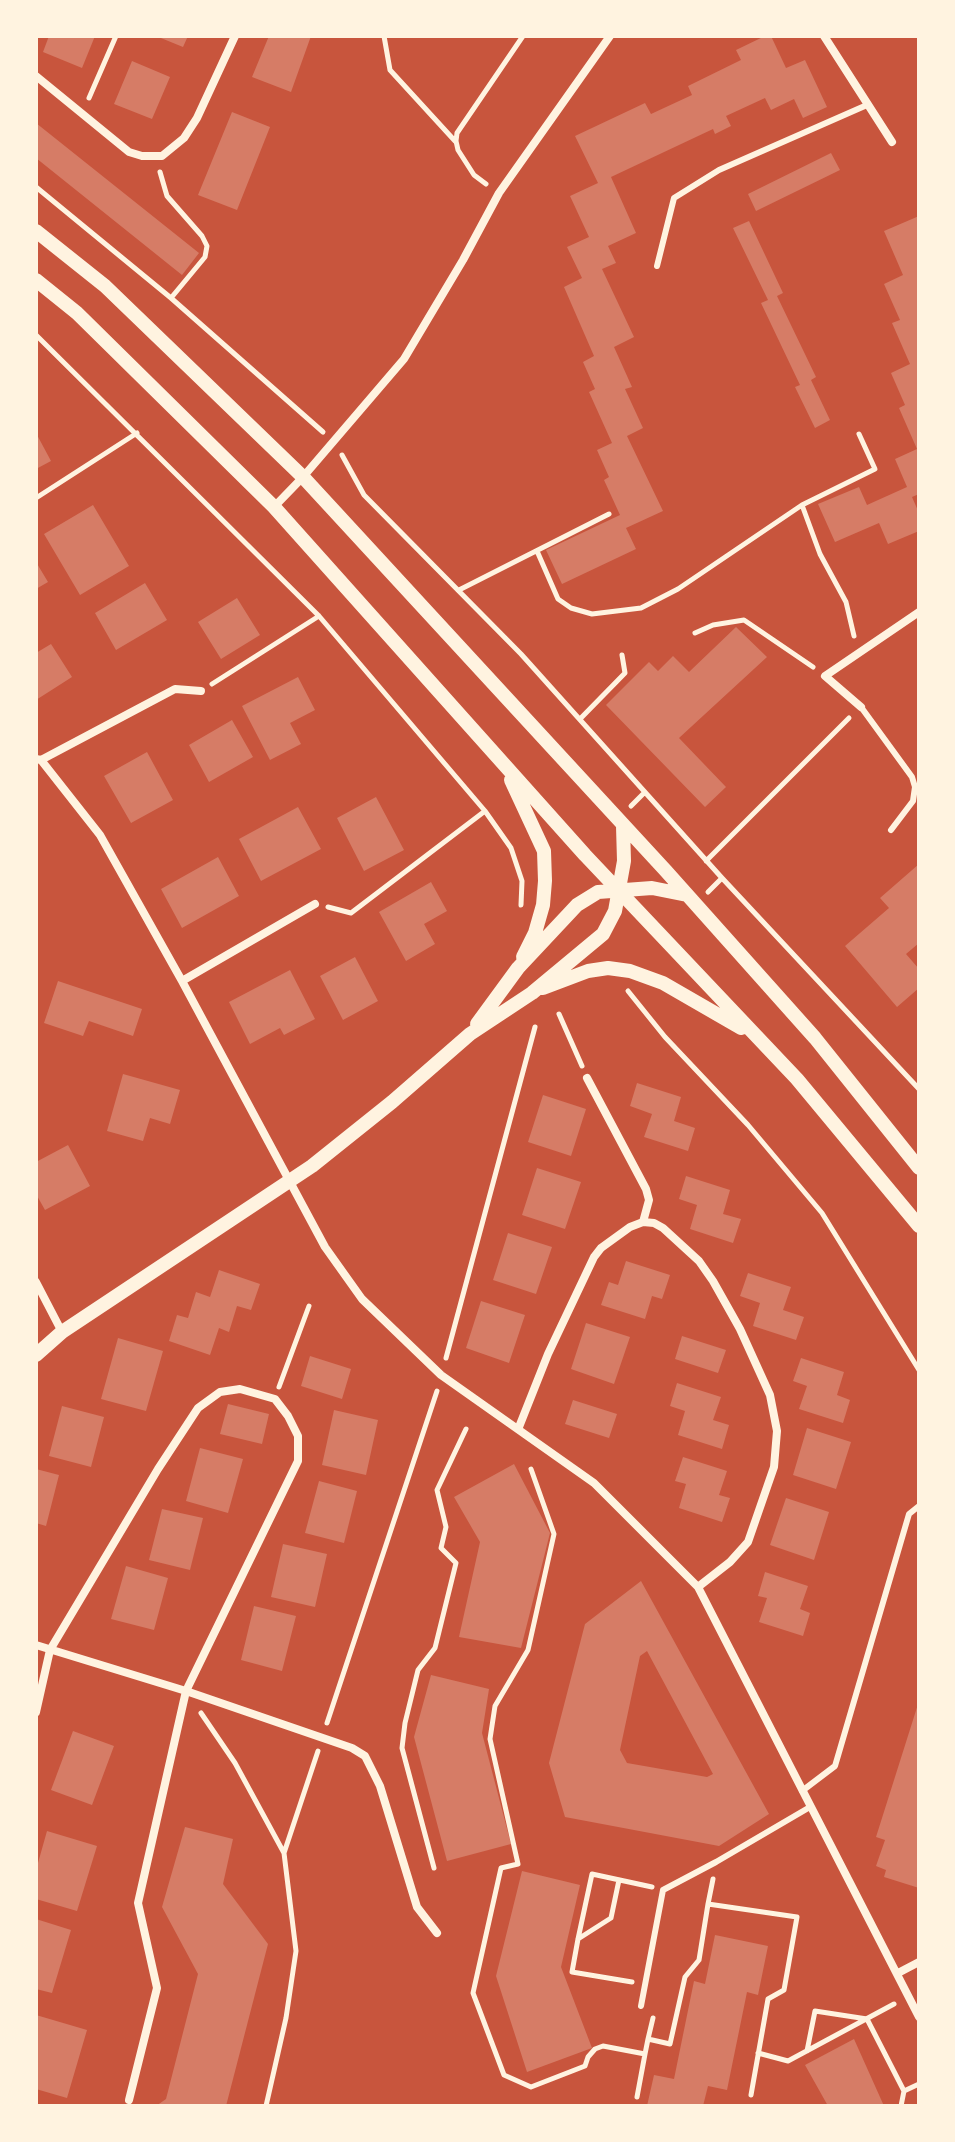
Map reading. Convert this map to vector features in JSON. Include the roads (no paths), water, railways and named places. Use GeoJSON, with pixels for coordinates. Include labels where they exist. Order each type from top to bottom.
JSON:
{"type":"FeatureCollection","features":[{"type":"Feature","properties":{"kind":"street"},"geometry":{"type":"LineString","coordinates":[[36,76],[129,152],[142,156],[162,156],[184,138],[197,118],[235,36]]}},
{"type":"Feature","properties":{"kind":"street"},"geometry":{"type":"LineString","coordinates":[[274,507],[404,359],[499,193],[610,36]]}},
{"type":"Feature","properties":{"kind":"street"},"geometry":{"type":"LineString","coordinates":[[824,36],[892,142]]}},
{"type":"Feature","properties":{"kind":"street"},"geometry":{"type":"LineString","coordinates":[[36,231],[105,286],[303,477],[472,658],[815,1038],[919,1168]]}},
{"type":"Feature","properties":{"kind":"street"},"geometry":{"type":"LineString","coordinates":[[36,280],[77,313],[274,507],[504,765],[797,1079],[919,1226]]}},
{"type":"Feature","properties":{"kind":"street"},"geometry":{"type":"LineString","coordinates":[[861,707],[825,676],[919,612]]}},
{"type":"Feature","properties":{"kind":"street"},"geometry":{"type":"LineString","coordinates":[[201,691],[175,689],[39,759],[100,835],[325,1247],[362,1299],[441,1375],[519,1427],[594,1483],[698,1587],[919,2017]]}},
{"type":"Feature","properties":{"kind":"street"},"geometry":{"type":"LineString","coordinates":[[504,765],[544,851],[543,905],[535,933],[518,968]]}},
{"type":"Feature","properties":{"kind":"street"},"geometry":{"type":"LineString","coordinates":[[36,1355],[62,1332],[289,1181],[392,1102],[470,1034],[532,993],[603,934],[615,911],[624,861],[623,826]]}},
{"type":"Feature","properties":{"kind":"street"},"geometry":{"type":"LineString","coordinates":[[470,1034],[518,968],[577,905],[598,892],[619,889],[652,888],[687,895]]}},
{"type":"Feature","properties":{"kind":"street"},"geometry":{"type":"LineString","coordinates":[[182,981],[315,904]]}},
{"type":"Feature","properties":{"kind":"street"},"geometry":{"type":"LineString","coordinates":[[532,993],[588,971],[608,968],[630,971],[663,983],[755,1036]]}},
{"type":"Feature","properties":{"kind":"street"},"geometry":{"type":"LineString","coordinates":[[519,1427],[548,1354],[594,1257],[601,1248],[643,1222],[648,1209],[646,1189],[587,1078]]}},
{"type":"Feature","properties":{"kind":"street"},"geometry":{"type":"LineString","coordinates":[[643,1222],[663,1228],[699,1261],[713,1281],[740,1329],[770,1395],[777,1431],[774,1467],[748,1542],[730,1562],[698,1587]]}},
{"type":"Feature","properties":{"kind":"street"},"geometry":{"type":"LineString","coordinates":[[36,1282],[62,1332]]}},
{"type":"Feature","properties":{"kind":"street"},"geometry":{"type":"LineString","coordinates":[[36,1712],[50,1650],[198,1408],[220,1392],[240,1389],[275,1399],[298,1436],[298,1461],[186,1691],[138,1903],[157,1988],[129,2100]]}},
{"type":"Feature","properties":{"kind":"street"},"geometry":{"type":"LineString","coordinates":[[36,1645],[186,1691],[352,1748],[365,1756],[380,1786],[417,1907],[437,1933]]}},
{"type":"Feature","properties":{"kind":"street"},"geometry":{"type":"LineString","coordinates":[[898,1973],[919,1962]]}},
{"type":"Feature","properties":{"kind":"lane"},"geometry":{"type":"LineString","coordinates":[[657,266],[674,198],[719,170],[867,105]]}},
{"type":"Feature","properties":{"kind":"lane"},"geometry":{"type":"LineString","coordinates":[[861,707],[912,777],[915,787],[913,801],[891,830]]}},
{"type":"Feature","properties":{"kind":"lane"},"geometry":{"type":"LineString","coordinates":[[802,1791],[835,1766],[909,1514],[919,1506]]}},
{"type":"Feature","properties":{"kind":"lane"},"geometry":{"type":"LineString","coordinates":[[641,2006],[663,1890],[810,1807]]}}]}
